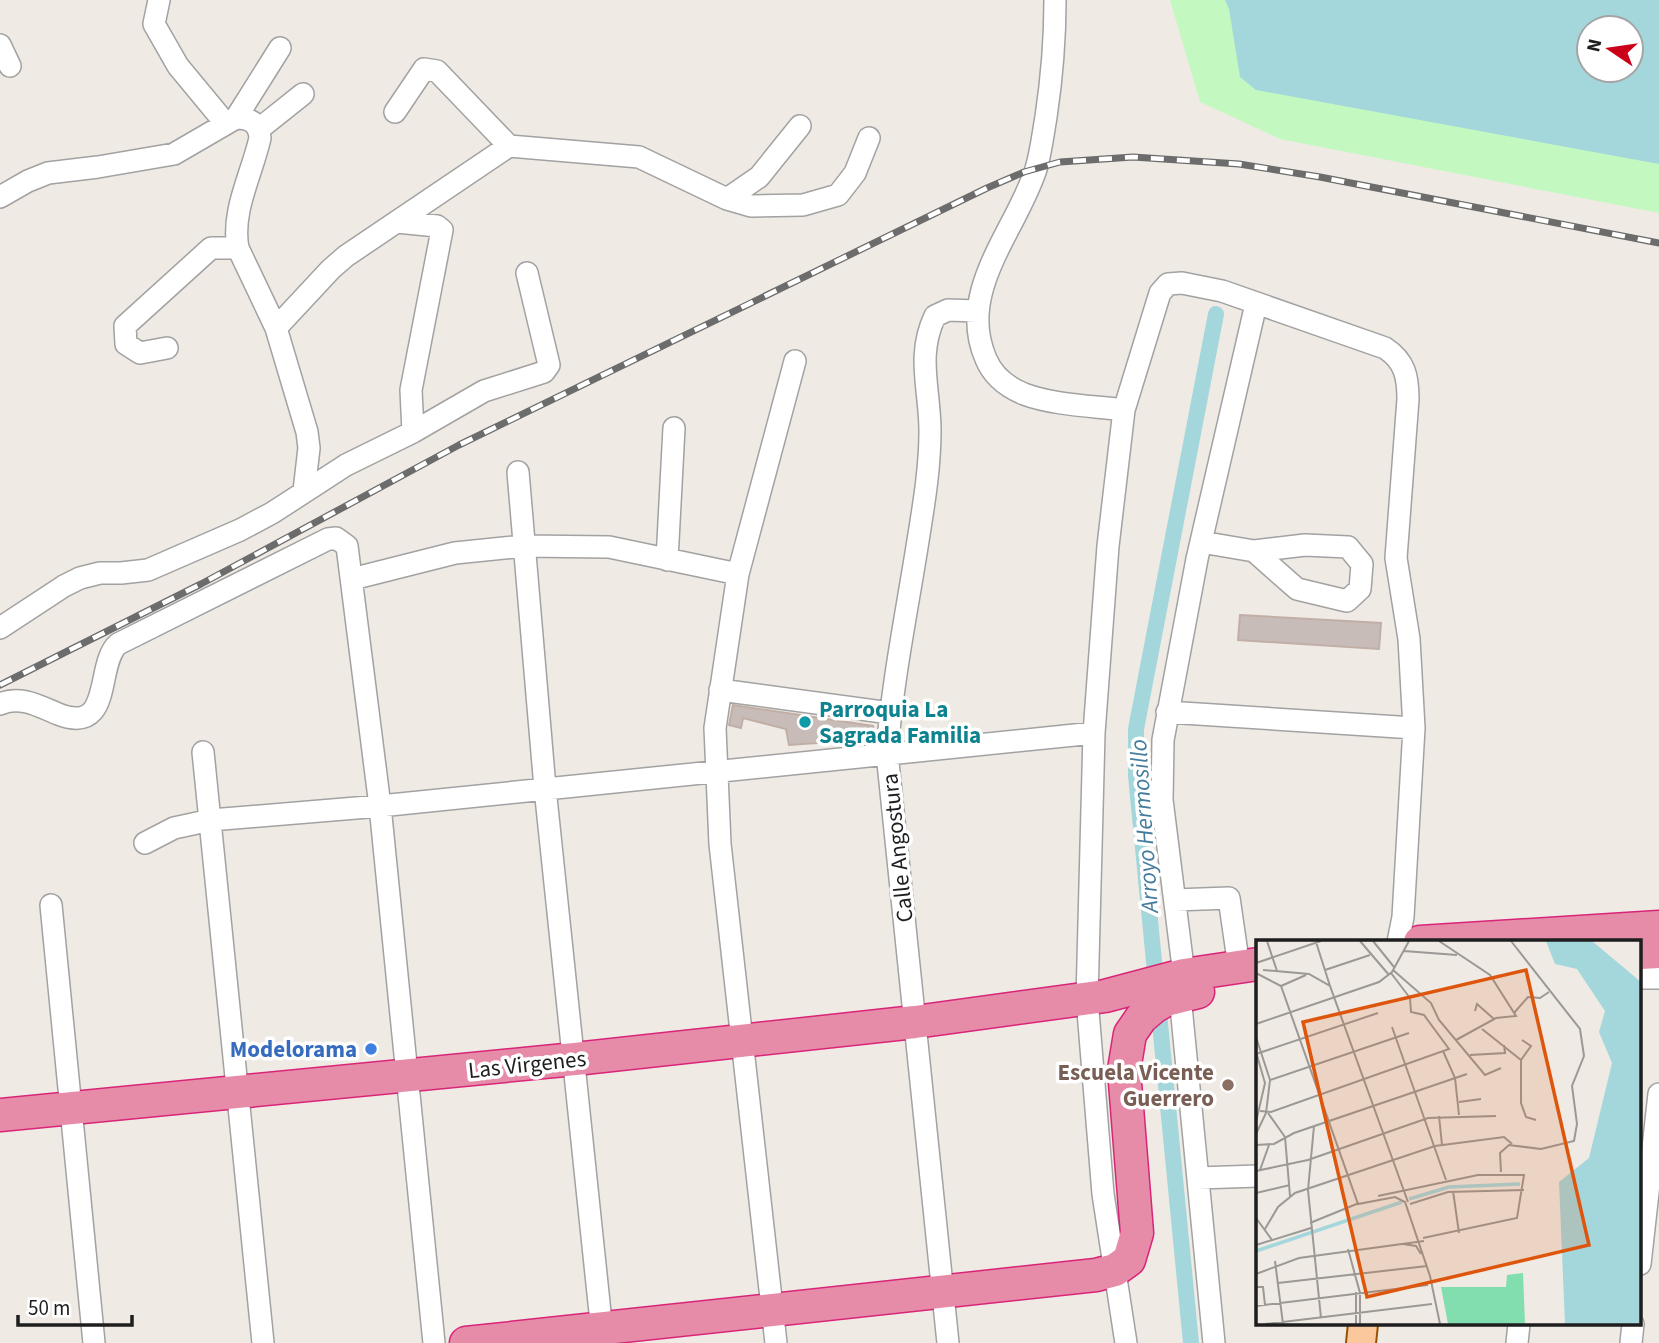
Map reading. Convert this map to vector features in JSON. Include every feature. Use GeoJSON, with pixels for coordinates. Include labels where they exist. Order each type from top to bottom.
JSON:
{"type":"FeatureCollection","features":[{"type":"Feature","properties":{"kind":"highway"},"geometry":{"type":"LineString","coordinates":[[1412,930],[1659,927]]}},
{"type":"Feature","properties":{"kind":"highway","name":"Las Virgenes"},"geometry":{"type":"LineString","coordinates":[[0,1115],[575,1059],[915,1022],[1161,992],[1252,972]]}},
{"type":"Feature","properties":{"kind":"highway"},"geometry":{"type":"LineString","coordinates":[[466,1343],[602,1335],[773,1310],[943,1293],[1096,1275],[1115,1270],[1129,1259],[1137,1233],[1124,1070],[1126,1052],[1130,1034],[1161,992]]}},
{"type":"Feature","properties":{"kind":"street"},"geometry":{"type":"LineString","coordinates":[[159,0],[154,24],[178,66],[231,121]]}},
{"type":"Feature","properties":{"kind":"street"},"geometry":{"type":"LineString","coordinates":[[1055,0],[1054,58],[1041,151],[1029,187],[992,263],[977,311],[977,330],[989,367],[1000,380],[1023,394],[1124,411]]}},
{"type":"Feature","properties":{"kind":"street"},"geometry":{"type":"LineString","coordinates":[[0,46],[10,66]]}},
{"type":"Feature","properties":{"kind":"street"},"geometry":{"type":"LineString","coordinates":[[231,121],[280,48]]}},
{"type":"Feature","properties":{"kind":"street"},"geometry":{"type":"LineString","coordinates":[[395,112],[425,69],[437,71],[509,146]]}},
{"type":"Feature","properties":{"kind":"street"},"geometry":{"type":"LineString","coordinates":[[259,129],[303,94]]}},
{"type":"Feature","properties":{"kind":"street"},"geometry":{"type":"LineString","coordinates":[[0,197],[48,173],[174,154],[231,121],[245,118],[255,123],[259,129],[258,147],[235,225],[238,248],[275,328],[307,432],[309,448],[304,491]]}},
{"type":"Feature","properties":{"kind":"street"},"geometry":{"type":"LineString","coordinates":[[727,199],[759,177],[800,126]]}},
{"type":"Feature","properties":{"kind":"street"},"geometry":{"type":"LineString","coordinates":[[275,328],[331,269],[509,146],[639,157],[727,199],[751,206],[803,205],[838,194],[855,173],[869,138]]}},
{"type":"Feature","properties":{"kind":"street"},"geometry":{"type":"LineString","coordinates":[[397,222],[437,226],[442,230],[411,390],[413,432]]}},
{"type":"Feature","properties":{"kind":"street"},"geometry":{"type":"LineString","coordinates":[[167,348],[140,353],[126,344],[125,326],[211,248],[238,248]]}},
{"type":"Feature","properties":{"kind":"street"},"geometry":{"type":"LineString","coordinates":[[0,628],[80,578],[100,573],[134,572],[172,561],[272,513],[346,465],[413,432],[484,391],[544,372],[549,365],[527,273]]}},
{"type":"Feature","properties":{"kind":"street"},"geometry":{"type":"LineString","coordinates":[[1126,1343],[1103,1194],[1087,999],[1094,733],[1108,546],[1124,411],[1160,293],[1168,284],[1182,283],[1222,291],[1385,348],[1396,355],[1403,365],[1407,376],[1408,399],[1396,558],[1409,639],[1415,728],[1412,930]]}},
{"type":"Feature","properties":{"kind":"street"},"geometry":{"type":"LineString","coordinates":[[1214,1343],[1198,1178],[1161,992],[1175,900],[1162,800],[1163,740],[1201,542],[1256,304]]}},
{"type":"Feature","properties":{"kind":"street","name":"Calle Angostura"},"geometry":{"type":"LineString","coordinates":[[948,1343],[887,753],[890,713],[928,476],[930,430],[924,348],[935,316],[948,310],[977,311]]}},
{"type":"Feature","properties":{"kind":"street"},"geometry":{"type":"LineString","coordinates":[[776,1343],[720,844],[715,728],[738,574],[795,361]]}},
{"type":"Feature","properties":{"kind":"street"},"geometry":{"type":"LineString","coordinates":[[667,560],[674,428]]}},
{"type":"Feature","properties":{"kind":"street"},"geometry":{"type":"LineString","coordinates":[[518,472],[545,788],[602,1335]]}},
{"type":"Feature","properties":{"kind":"street"},"geometry":{"type":"LineString","coordinates":[[0,704],[27,701],[68,717],[85,715],[101,698],[110,654],[118,644],[328,539],[336,538],[347,546],[380,806],[434,1343]]}},
{"type":"Feature","properties":{"kind":"street"},"geometry":{"type":"LineString","coordinates":[[1201,542],[1254,551],[1305,545],[1348,547],[1362,564],[1360,589],[1347,601],[1297,589],[1254,551]]}},
{"type":"Feature","properties":{"kind":"street"},"geometry":{"type":"LineString","coordinates":[[352,579],[455,553],[524,546],[599,546],[738,574]]}},
{"type":"Feature","properties":{"kind":"street"},"geometry":{"type":"LineString","coordinates":[[720,690],[890,713]]}},
{"type":"Feature","properties":{"kind":"street"},"geometry":{"type":"LineString","coordinates":[[1167,712],[1415,728]]}},
{"type":"Feature","properties":{"kind":"street"},"geometry":{"type":"LineString","coordinates":[[145,843],[181,825],[211,820],[380,806],[1094,733]]}},
{"type":"Feature","properties":{"kind":"street"},"geometry":{"type":"LineString","coordinates":[[203,752],[263,1343]]}},
{"type":"Feature","properties":{"kind":"street"},"geometry":{"type":"LineString","coordinates":[[1175,900],[1229,898],[1252,972]]}},
{"type":"Feature","properties":{"kind":"street"},"geometry":{"type":"LineString","coordinates":[[51,905],[94,1343]]}},
{"type":"Feature","properties":{"kind":"street"},"geometry":{"type":"LineString","coordinates":[[1642,1246],[1659,1094]]}},
{"type":"Feature","properties":{"kind":"street"},"geometry":{"type":"LineString","coordinates":[[1198,1178],[1256,1176]]}},
{"type":"Feature","properties":{"kind":"green space"},"geometry":{"type":"Polygon","coordinates":[[[1170,0],[1659,0],[1659,213],[1280,139],[1200,102],[1170,0]]]}},
{"type":"Feature","properties":{"kind":"water"},"geometry":{"type":"Polygon","coordinates":[[[1225,0],[1659,0],[1659,164],[1256,90],[1240,77],[1229,9],[1225,0]]]}},
{"type":"Feature","properties":{"kind":"building"},"geometry":{"type":"Polygon","coordinates":[[[1240,615],[1381,623],[1379,649],[1238,640],[1240,615]]]}},
{"type":"Feature","properties":{"kind":"building","name":"Parroquia La Sagrada Familia"},"geometry":{"type":"Polygon","coordinates":[[[733,705],[873,726],[875,739],[789,745],[786,729],[743,718],[741,728],[729,725],[733,705]]]}},
{"type":"Feature","properties":{"kind":"waterway","name":"Arroyo Hermosillo"},"geometry":{"type":"LineString","coordinates":[[1191,1343],[1136,776],[1136,729],[1216,314]]}},
{"type":"Feature","properties":{"kind":"railway"},"geometry":{"type":"LineString","coordinates":[[0,685],[201,584],[459,445],[987,188],[1024,172],[1060,162],[1133,157],[1239,164],[1320,177],[1659,243]]}},
{"type":"Feature","properties":{"kind":"place","name":"Parroquia La Sagrada Familia"},"geometry":{"type":"Point","coordinates":[805,722]}},
{"type":"Feature","properties":{"kind":"place","name":"Modelorama"},"geometry":{"type":"Point","coordinates":[371,1049]}},
{"type":"Feature","properties":{"kind":"place","name":"Escuela Vicente Guerrero"},"geometry":{"type":"Point","coordinates":[1228,1085]}}]}
